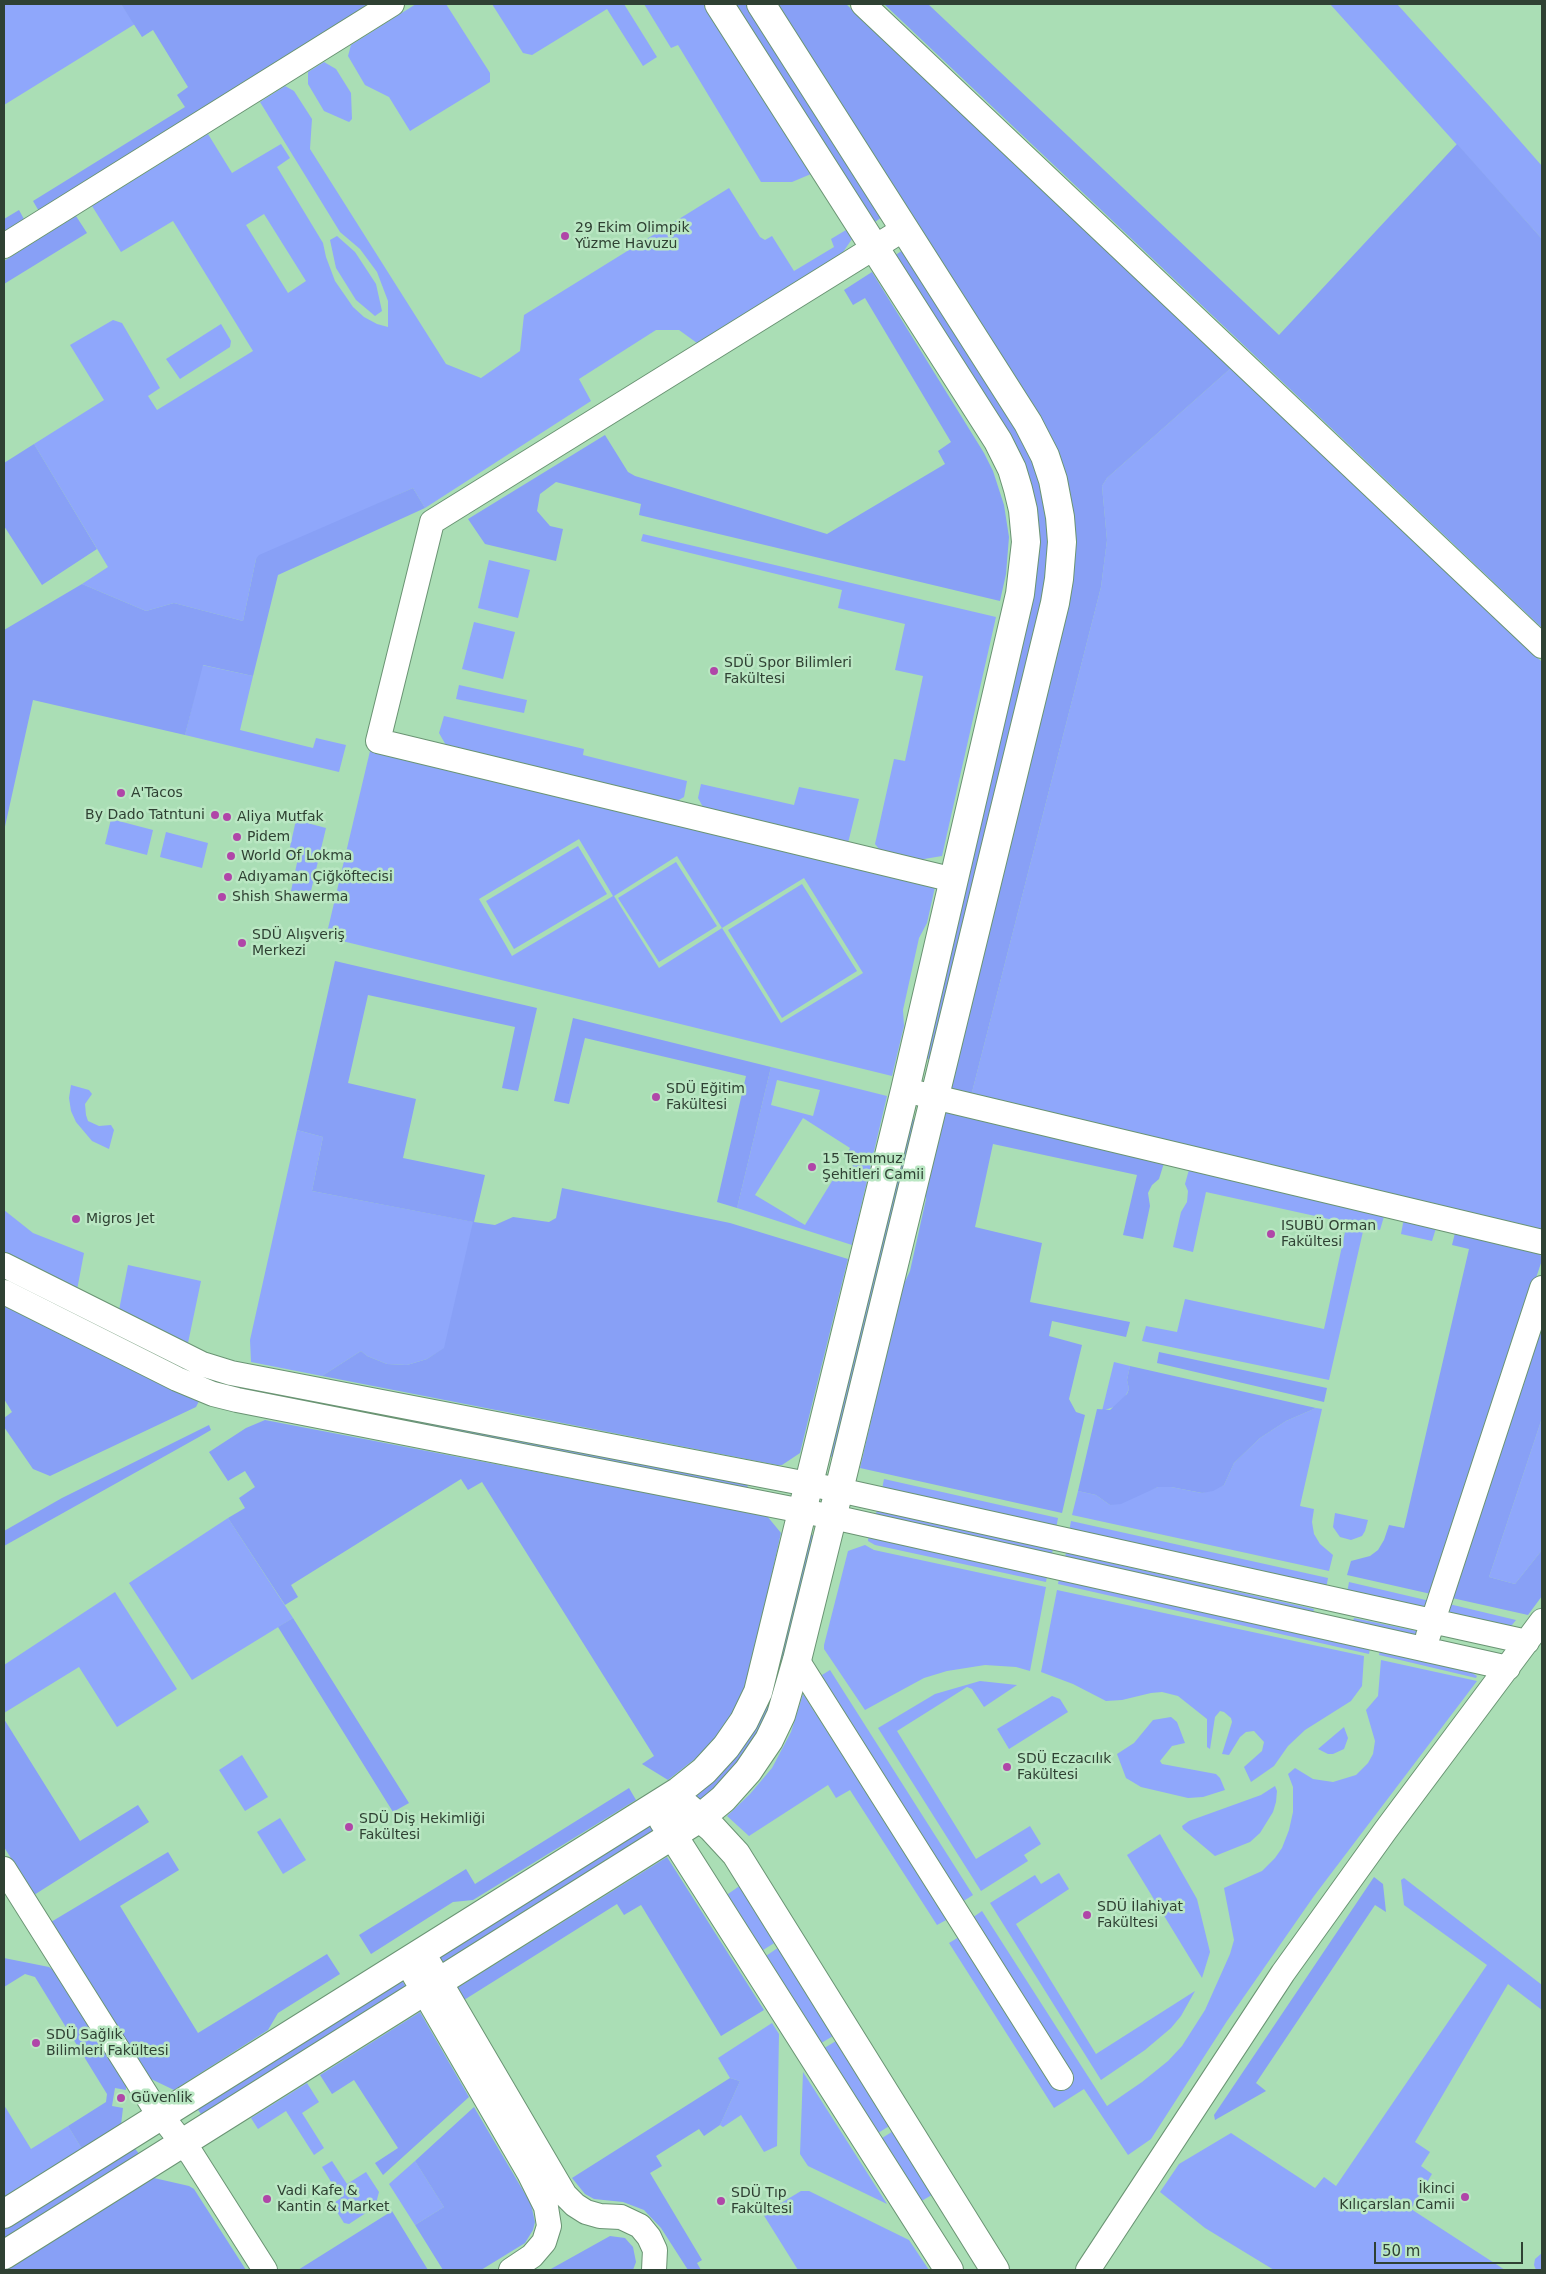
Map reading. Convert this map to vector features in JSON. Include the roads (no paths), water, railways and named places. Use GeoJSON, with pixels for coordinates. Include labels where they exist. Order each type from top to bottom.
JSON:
{"type":"FeatureCollection","features":[{"type":"Feature","properties":{"kind":"street"},"geometry":{"type":"LineString","coordinates":[[4,246],[392,4]]}},
{"type":"Feature","properties":{"kind":"street"},"geometry":{"type":"LineString","coordinates":[[4,2214],[697,1778],[719,1756],[738,1730],[754,1702],[761,1681],[906,1090],[1022,584],[1026,552],[1023,510],[1012,469],[998,440],[720,4]]}},
{"type":"Feature","properties":{"kind":"street"},"geometry":{"type":"LineString","coordinates":[[4,2255],[700,1818],[732,1790],[763,1751],[781,1715],[797,1660],[833,1517],[1055,602],[1060,579],[1062,542],[1060,517],[1054,486],[1045,456],[1034,434],[762,4]]}},
{"type":"Feature","properties":{"kind":"street"},"geometry":{"type":"LineString","coordinates":[[863,4],[1542,646]]}},
{"type":"Feature","properties":{"kind":"street"},"geometry":{"type":"LineString","coordinates":[[904,228],[432,522],[378,740],[954,880]]}},
{"type":"Feature","properties":{"kind":"street"},"geometry":{"type":"LineString","coordinates":[[906,1090],[1542,1242]]}},
{"type":"Feature","properties":{"kind":"street"},"geometry":{"type":"LineString","coordinates":[[4,1265],[202,1364],[231,1373],[839,1490],[1527,1642]]}},
{"type":"Feature","properties":{"kind":"street"},"geometry":{"type":"LineString","coordinates":[[1424,1649],[1542,1288]]}},
{"type":"Feature","properties":{"kind":"street"},"geometry":{"type":"LineString","coordinates":[[4,1292],[177,1379],[221,1396],[833,1517],[1508,1668]]}},
{"type":"Feature","properties":{"kind":"street"},"geometry":{"type":"LineString","coordinates":[[1088,2270],[1288,1965],[1385,1831],[1542,1621]]}},
{"type":"Feature","properties":{"kind":"street"},"geometry":{"type":"LineString","coordinates":[[797,1660],[1061,2078]]}},
{"type":"Feature","properties":{"kind":"street"},"geometry":{"type":"LineString","coordinates":[[662,1801],[700,1818],[727,1843],[742,1864],[990,2262],[960,2270]]}},
{"type":"Feature","properties":{"kind":"street"},"geometry":{"type":"LineString","coordinates":[[662,1801],[672,1835],[949,2270]]}},
{"type":"Feature","properties":{"kind":"street"},"geometry":{"type":"LineString","coordinates":[[706,1888],[742,1864]]}},
{"type":"Feature","properties":{"kind":"street"},"geometry":{"type":"LineString","coordinates":[[4,1869],[160,2116],[182,2143],[265,2270]]}},
{"type":"Feature","properties":{"kind":"street"},"geometry":{"type":"LineString","coordinates":[[414,1956],[560,2187],[575,2204],[593,2214],[621,2217],[640,2226],[649,2237],[655,2250],[654,2270]]}},
{"type":"Feature","properties":{"kind":"street"},"geometry":{"type":"LineString","coordinates":[[432,1986],[542,2196],[549,2223],[547,2234],[540,2249],[510,2270]]}},
{"type":"Feature","properties":{"kind":"street"},"geometry":{"type":"LineString","coordinates":[[549,2223],[562,2210],[575,2204]]}},
{"type":"Feature","properties":{"kind":"place","name":"29 Ekim Olimpik Yüzme Havuzu"},"geometry":{"type":"Point","coordinates":[565,236]}},
{"type":"Feature","properties":{"kind":"place","name":"SDÜ Spor Bilimleri Fakültesi"},"geometry":{"type":"Point","coordinates":[714,671]}},
{"type":"Feature","properties":{"kind":"place","name":"A'Tacos"},"geometry":{"type":"Point","coordinates":[121,793]}},
{"type":"Feature","properties":{"kind":"place","name":"By Dado Tatntuni"},"geometry":{"type":"Point","coordinates":[215,815]}},
{"type":"Feature","properties":{"kind":"place","name":"Aliya Mutfak"},"geometry":{"type":"Point","coordinates":[227,817]}},
{"type":"Feature","properties":{"kind":"place","name":"Pidem"},"geometry":{"type":"Point","coordinates":[237,837]}},
{"type":"Feature","properties":{"kind":"place","name":"World Of Lokma"},"geometry":{"type":"Point","coordinates":[231,856]}},
{"type":"Feature","properties":{"kind":"place","name":"Adıyaman Çiğköftecisi"},"geometry":{"type":"Point","coordinates":[228,877]}},
{"type":"Feature","properties":{"kind":"place","name":"Shish Shawerma"},"geometry":{"type":"Point","coordinates":[222,897]}},
{"type":"Feature","properties":{"kind":"place","name":"SDÜ Alışveriş Merkezi"},"geometry":{"type":"Point","coordinates":[242,943]}},
{"type":"Feature","properties":{"kind":"place","name":"SDÜ Eğitim Fakültesi"},"geometry":{"type":"Point","coordinates":[656,1097]}},
{"type":"Feature","properties":{"kind":"place","name":"15 Temmuz Şehitleri Camii"},"geometry":{"type":"Point","coordinates":[812,1167]}},
{"type":"Feature","properties":{"kind":"place","name":"Migros Jet"},"geometry":{"type":"Point","coordinates":[76,1219]}},
{"type":"Feature","properties":{"kind":"place","name":"ISUBÜ Orman Fakültesi"},"geometry":{"type":"Point","coordinates":[1271,1234]}},
{"type":"Feature","properties":{"kind":"place","name":"SDÜ Eczacılık Fakültesi"},"geometry":{"type":"Point","coordinates":[1007,1767]}},
{"type":"Feature","properties":{"kind":"place","name":"SDÜ Diş Hekimliği Fakültesi"},"geometry":{"type":"Point","coordinates":[349,1827]}},
{"type":"Feature","properties":{"kind":"place","name":"SDÜ İlahiyat Fakültesi"},"geometry":{"type":"Point","coordinates":[1087,1915]}},
{"type":"Feature","properties":{"kind":"place","name":"SDÜ Sağlık Bilimleri Fakültesi"},"geometry":{"type":"Point","coordinates":[36,2043]}},
{"type":"Feature","properties":{"kind":"place","name":"Güvenlik"},"geometry":{"type":"Point","coordinates":[121,2098]}},
{"type":"Feature","properties":{"kind":"place","name":"İkinci Kılıçarslan Camii"},"geometry":{"type":"Point","coordinates":[1465,2197]}},
{"type":"Feature","properties":{"kind":"place","name":"Vadi Kafe & Kantin & Market"},"geometry":{"type":"Point","coordinates":[267,2199]}},
{"type":"Feature","properties":{"kind":"place","name":"SDÜ Tıp Fakültesi"},"geometry":{"type":"Point","coordinates":[721,2201]}}]}
